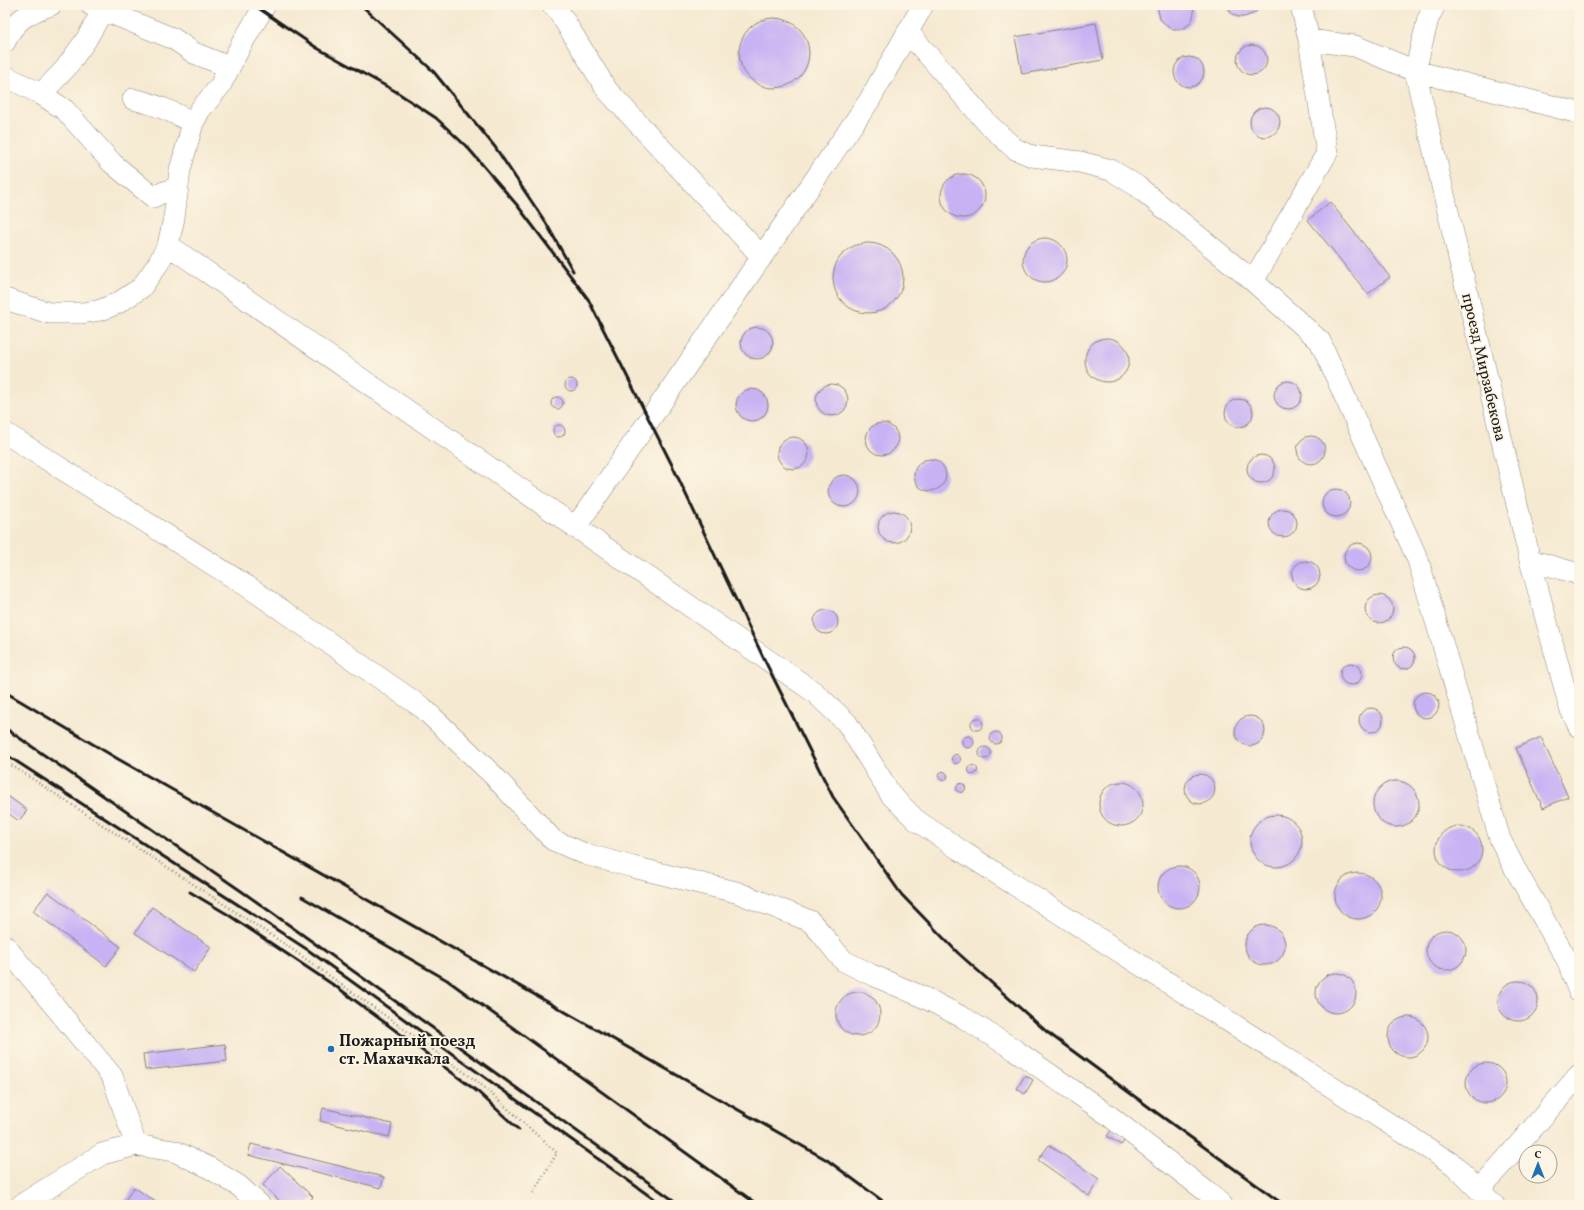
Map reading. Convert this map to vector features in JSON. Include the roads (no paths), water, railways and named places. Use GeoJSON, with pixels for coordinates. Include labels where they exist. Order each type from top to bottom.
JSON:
{"type":"FeatureCollection","features":[{"type":"Feature","properties":{"kind":"street"},"geometry":{"type":"LineString","coordinates":[[5,42],[18,20],[36,10],[51,5]]}},
{"type":"Feature","properties":{"kind":"street"},"geometry":{"type":"LineString","coordinates":[[5,299],[49,312],[82,314],[101,310],[118,303],[141,288],[158,264],[168,245],[174,218],[177,188],[193,123],[200,110],[220,86],[229,67],[265,5]]}},
{"type":"Feature","properties":{"kind":"street"},"geometry":{"type":"LineString","coordinates":[[575,528],[869,101],[923,5]]}},
{"type":"Feature","properties":{"kind":"street"},"geometry":{"type":"LineString","coordinates":[[1253,281],[1327,153],[1309,40],[1301,5]]}},
{"type":"Feature","properties":{"kind":"street","name":"проезд Мирзабекова"},"geometry":{"type":"LineString","coordinates":[[1435,5],[1428,19],[1415,71],[1530,560],[1570,708],[1579,727]]}},
{"type":"Feature","properties":{"kind":"street"},"geometry":{"type":"LineString","coordinates":[[556,6],[607,90],[762,257]]}},
{"type":"Feature","properties":{"kind":"street"},"geometry":{"type":"LineString","coordinates":[[41,94],[65,69],[86,40],[97,7],[174,39],[194,53],[229,67]]}},
{"type":"Feature","properties":{"kind":"street"},"geometry":{"type":"LineString","coordinates":[[908,32],[988,124],[1015,149],[1032,156],[1080,162],[1111,170],[1137,186],[1253,281],[1320,341],[1418,560],[1500,838],[1514,867],[1567,960],[1579,992]]}},
{"type":"Feature","properties":{"kind":"street"},"geometry":{"type":"LineString","coordinates":[[1309,40],[1355,46],[1415,71],[1579,113]]}},
{"type":"Feature","properties":{"kind":"street"},"geometry":{"type":"LineString","coordinates":[[5,76],[41,94],[65,110],[112,163],[153,197],[177,188]]}},
{"type":"Feature","properties":{"kind":"street"},"geometry":{"type":"LineString","coordinates":[[133,99],[165,108],[193,123]]}},
{"type":"Feature","properties":{"kind":"street"},"geometry":{"type":"LineString","coordinates":[[168,245],[814,692],[847,723],[891,795],[916,820],[960,850],[1454,1165],[1494,1205]]}},
{"type":"Feature","properties":{"kind":"street"},"geometry":{"type":"LineString","coordinates":[[5,433],[248,586],[423,708],[493,775],[553,840],[585,854],[606,860],[736,892],[810,921],[844,961],[925,998],[964,1018],[1016,1050],[1107,1114],[1222,1205]]}},
{"type":"Feature","properties":{"kind":"street"},"geometry":{"type":"LineString","coordinates":[[1530,560],[1579,574]]}},
{"type":"Feature","properties":{"kind":"street"},"geometry":{"type":"LineString","coordinates":[[5,946],[112,1076],[136,1145]]}},
{"type":"Feature","properties":{"kind":"street"},"geometry":{"type":"LineString","coordinates":[[1479,1190],[1579,1075]]}},
{"type":"Feature","properties":{"kind":"street"},"geometry":{"type":"LineString","coordinates":[[21,1205],[102,1154],[136,1145],[174,1151],[208,1166],[239,1186],[260,1205]]}},
{"type":"Feature","properties":{"kind":"railway"},"geometry":{"type":"LineString","coordinates":[[254,5],[317,48],[395,91],[436,118],[468,148],[517,205],[588,299],[672,465],[764,659],[833,797],[901,894],[958,953],[1047,1032],[1284,1205]]}},
{"type":"Feature","properties":{"kind":"railway"},"geometry":{"type":"LineString","coordinates":[[361,5],[433,71],[495,147],[546,223],[573,271]]}},
{"type":"Feature","properties":{"kind":"railway"},"geometry":{"type":"LineString","coordinates":[[5,692],[118,759],[827,1160],[888,1205]]}},
{"type":"Feature","properties":{"kind":"railway"},"geometry":{"type":"LineString","coordinates":[[5,728],[247,895],[680,1205]]}},
{"type":"Feature","properties":{"kind":"railway"},"geometry":{"type":"LineString","coordinates":[[5,754],[308,950],[662,1205]]}},
{"type":"Feature","properties":{"kind":"railway"},"geometry":{"type":"LineString","coordinates":[[190,892],[227,914],[341,990],[478,1092],[519,1130]]}},
{"type":"Feature","properties":{"kind":"railway"},"geometry":{"type":"LineString","coordinates":[[302,897],[447,980],[758,1205]]}},
{"type":"Feature","properties":{"kind":"place","name":"Пожарный поезд ст. Махачкала"},"geometry":{"type":"Point","coordinates":[331,1049]}}]}
